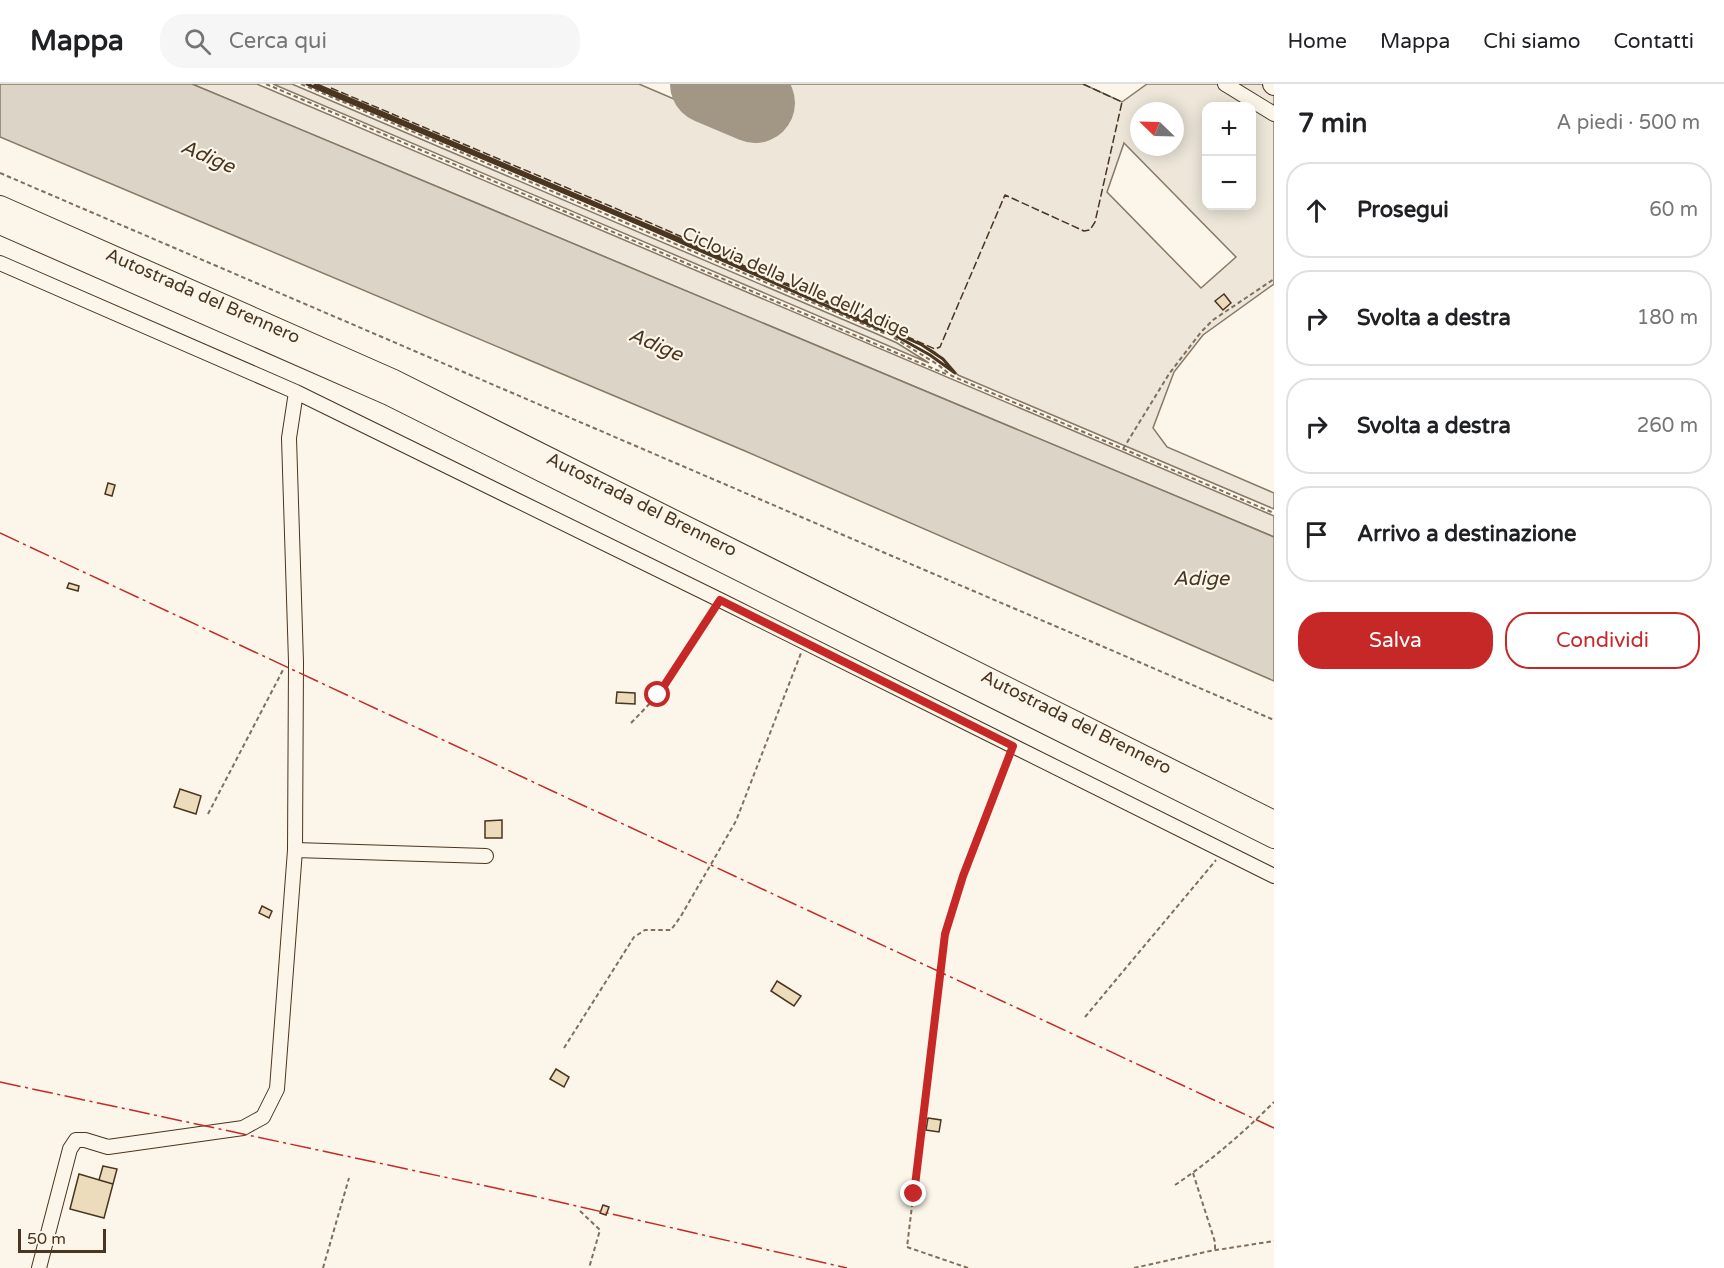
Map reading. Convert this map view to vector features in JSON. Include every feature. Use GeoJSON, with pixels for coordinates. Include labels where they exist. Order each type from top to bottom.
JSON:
{"type":"FeatureCollection","features":[{"type":"Feature","properties":{"kind":"highway","name":"Autostrada del Brennero"},"geometry":{"type":"LineString","coordinates":[[0,206],[394,380],[1274,821]]}},
{"type":"Feature","properties":{"kind":"highway","name":"Autostrada del Brennero"},"geometry":{"type":"LineString","coordinates":[[0,224],[389,395],[1274,838]]}},
{"type":"Feature","properties":{"kind":"street"},"geometry":{"type":"LineString","coordinates":[[1225,84],[1274,114]]}},
{"type":"Feature","properties":{"kind":"street"},"geometry":{"type":"LineString","coordinates":[[0,263],[296,392],[806,642],[1274,876]]}},
{"type":"Feature","properties":{"kind":"street"},"geometry":{"type":"LineString","coordinates":[[39,1268],[70,1149],[76,1140],[85,1140],[108,1147],[243,1128],[263,1117],[277,1089],[295,850],[295,647],[289,438],[296,392]]}},
{"type":"Feature","properties":{"kind":"street"},"geometry":{"type":"LineString","coordinates":[[295,850],[486,856]]}},
{"type":"Feature","properties":{"kind":"path"},"geometry":{"type":"LineString","coordinates":[[266,84],[952,376]]}},
{"type":"Feature","properties":{"kind":"path","name":"Ciclovia della Valle dell'Adige"},"geometry":{"type":"LineString","coordinates":[[301,84],[891,336],[937,364],[952,376],[1274,513]]}},
{"type":"Feature","properties":{"kind":"path"},"geometry":{"type":"LineString","coordinates":[[0,173],[1274,720]]}},
{"type":"Feature","properties":{"kind":"path"},"geometry":{"type":"LineString","coordinates":[[1123,449],[1169,374],[1202,332],[1213,320],[1274,279]]}},
{"type":"Feature","properties":{"kind":"path"},"geometry":{"type":"LineString","coordinates":[[631,723],[658,695],[720,600]]}},
{"type":"Feature","properties":{"kind":"path"},"geometry":{"type":"LineString","coordinates":[[564,1048],[634,937],[645,930],[671,930],[681,916],[736,821],[806,642]]}},
{"type":"Feature","properties":{"kind":"path"},"geometry":{"type":"LineString","coordinates":[[208,814],[295,647]]}},
{"type":"Feature","properties":{"kind":"path"},"geometry":{"type":"LineString","coordinates":[[968,1268],[907,1247],[945,934],[963,876],[1013,746]]}},
{"type":"Feature","properties":{"kind":"path"},"geometry":{"type":"LineString","coordinates":[[1085,1017],[1224,851]]}},
{"type":"Feature","properties":{"kind":"path"},"geometry":{"type":"LineString","coordinates":[[1175,1185],[1193,1173],[1253,1123],[1274,1102]]}},
{"type":"Feature","properties":{"kind":"path"},"geometry":{"type":"LineString","coordinates":[[1193,1173],[1215,1242],[1215,1251]]}},
{"type":"Feature","properties":{"kind":"path"},"geometry":{"type":"LineString","coordinates":[[324,1268],[349,1178]]}},
{"type":"Feature","properties":{"kind":"path"},"geometry":{"type":"LineString","coordinates":[[580,1210],[600,1230],[589,1268]]}},
{"type":"Feature","properties":{"kind":"path"},"geometry":{"type":"LineString","coordinates":[[1134,1268],[1274,1241]]}},
{"type":"Feature","properties":{"kind":"shaded area"},"geometry":{"type":"Polygon","coordinates":[[[192,84],[257,84],[1274,516],[1274,537],[192,84]]]}},
{"type":"Feature","properties":{"kind":"shaded area"},"geometry":{"type":"Polygon","coordinates":[[[273,84],[292,84],[877,334],[897,343],[929,363],[273,84]]]}},
{"type":"Feature","properties":{"kind":"shaded area"},"geometry":{"type":"Polygon","coordinates":[[[315,84],[639,84],[744,129],[763,84],[1083,84],[1122,102],[1147,84],[1220,84],[1249,102],[1202,102],[1202,210],[1256,210],[1256,106],[1274,117],[1274,284],[1203,335],[1174,372],[1153,428],[1167,447],[1274,493],[1274,509],[958,375],[935,352],[701,247],[315,84]],[[1130,102],[1130,149],[1124,143],[1107,192],[1201,288],[1236,257],[1137,156],[1184,156],[1184,102],[1130,102]]]}},
{"type":"Feature","properties":{"kind":"shaded area"},"geometry":{"type":"Polygon","coordinates":[[[1230,84],[1262,84],[1274,92],[1274,111],[1230,84]]]}},
{"type":"Feature","properties":{"kind":"water","name":"Adige"},"geometry":{"type":"Polygon","coordinates":[[[0,84],[192,84],[1274,537],[1274,681],[745,451],[0,137],[0,84]]]}},
{"type":"Feature","properties":{"kind":"building"},"geometry":{"type":"Polygon","coordinates":[[[1224,294],[1231,303],[1223,310],[1215,301],[1224,294]]]}},
{"type":"Feature","properties":{"kind":"building"},"geometry":{"type":"Polygon","coordinates":[[[108,483],[115,485],[112,496],[105,494],[108,483]]]}},
{"type":"Feature","properties":{"kind":"building"},"geometry":{"type":"Polygon","coordinates":[[[69,583],[79,586],[78,591],[67,588],[69,583]]]}},
{"type":"Feature","properties":{"kind":"building"},"geometry":{"type":"Polygon","coordinates":[[[617,692],[635,693],[635,704],[616,703],[617,692]]]}},
{"type":"Feature","properties":{"kind":"building"},"geometry":{"type":"Polygon","coordinates":[[[180,789],[201,796],[196,814],[174,807],[180,789]]]}},
{"type":"Feature","properties":{"kind":"building"},"geometry":{"type":"Polygon","coordinates":[[[502,820],[502,838],[485,838],[485,821],[502,820]]]}},
{"type":"Feature","properties":{"kind":"building"},"geometry":{"type":"Polygon","coordinates":[[[262,906],[272,911],[269,918],[259,913],[262,906]]]}},
{"type":"Feature","properties":{"kind":"building"},"geometry":{"type":"Polygon","coordinates":[[[777,981],[801,996],[794,1006],[771,991],[777,981]]]}},
{"type":"Feature","properties":{"kind":"building"},"geometry":{"type":"Polygon","coordinates":[[[556,1069],[569,1077],[564,1087],[550,1079],[556,1069]]]}},
{"type":"Feature","properties":{"kind":"building"},"geometry":{"type":"Polygon","coordinates":[[[928,1118],[941,1120],[939,1132],[926,1130],[928,1118]]]}},
{"type":"Feature","properties":{"kind":"building"},"geometry":{"type":"Polygon","coordinates":[[[103,1166],[117,1169],[113,1184],[99,1180],[103,1166]]]}},
{"type":"Feature","properties":{"kind":"building"},"geometry":{"type":"Polygon","coordinates":[[[79,1174],[113,1184],[104,1218],[70,1209],[79,1174]]]}},
{"type":"Feature","properties":{"kind":"building"},"geometry":{"type":"Polygon","coordinates":[[[603,1205],[609,1207],[606,1215],[600,1213],[603,1205]]]}},
{"type":"Feature","properties":{"kind":"runway"},"geometry":{"type":"LineString","coordinates":[[710,84],[755,103]]}},
{"type":"Feature","properties":{"kind":"fence"},"geometry":{"type":"LineString","coordinates":[[331,88],[655,225],[935,349],[940,347],[1005,195],[1084,231],[1090,230],[1095,222],[1122,102],[1083,84]]}},
{"type":"Feature","properties":{"kind":"wall"},"geometry":{"type":"LineString","coordinates":[[307,84],[639,224],[896,336],[930,355],[955,373],[943,359],[922,345],[811,295],[315,84]]}},
{"type":"Feature","properties":{"kind":"power"},"geometry":{"type":"LineString","coordinates":[[0,533],[1274,1128]]}},
{"type":"Feature","properties":{"kind":"power"},"geometry":{"type":"LineString","coordinates":[[0,1082],[533,1196],[847,1268]]}},
{"type":"Feature","properties":{"kind":"route"},"geometry":{"type":"LineString","coordinates":[[658,695],[720,600],[1013,746],[963,876],[945,934],[914,1194]]}}]}
